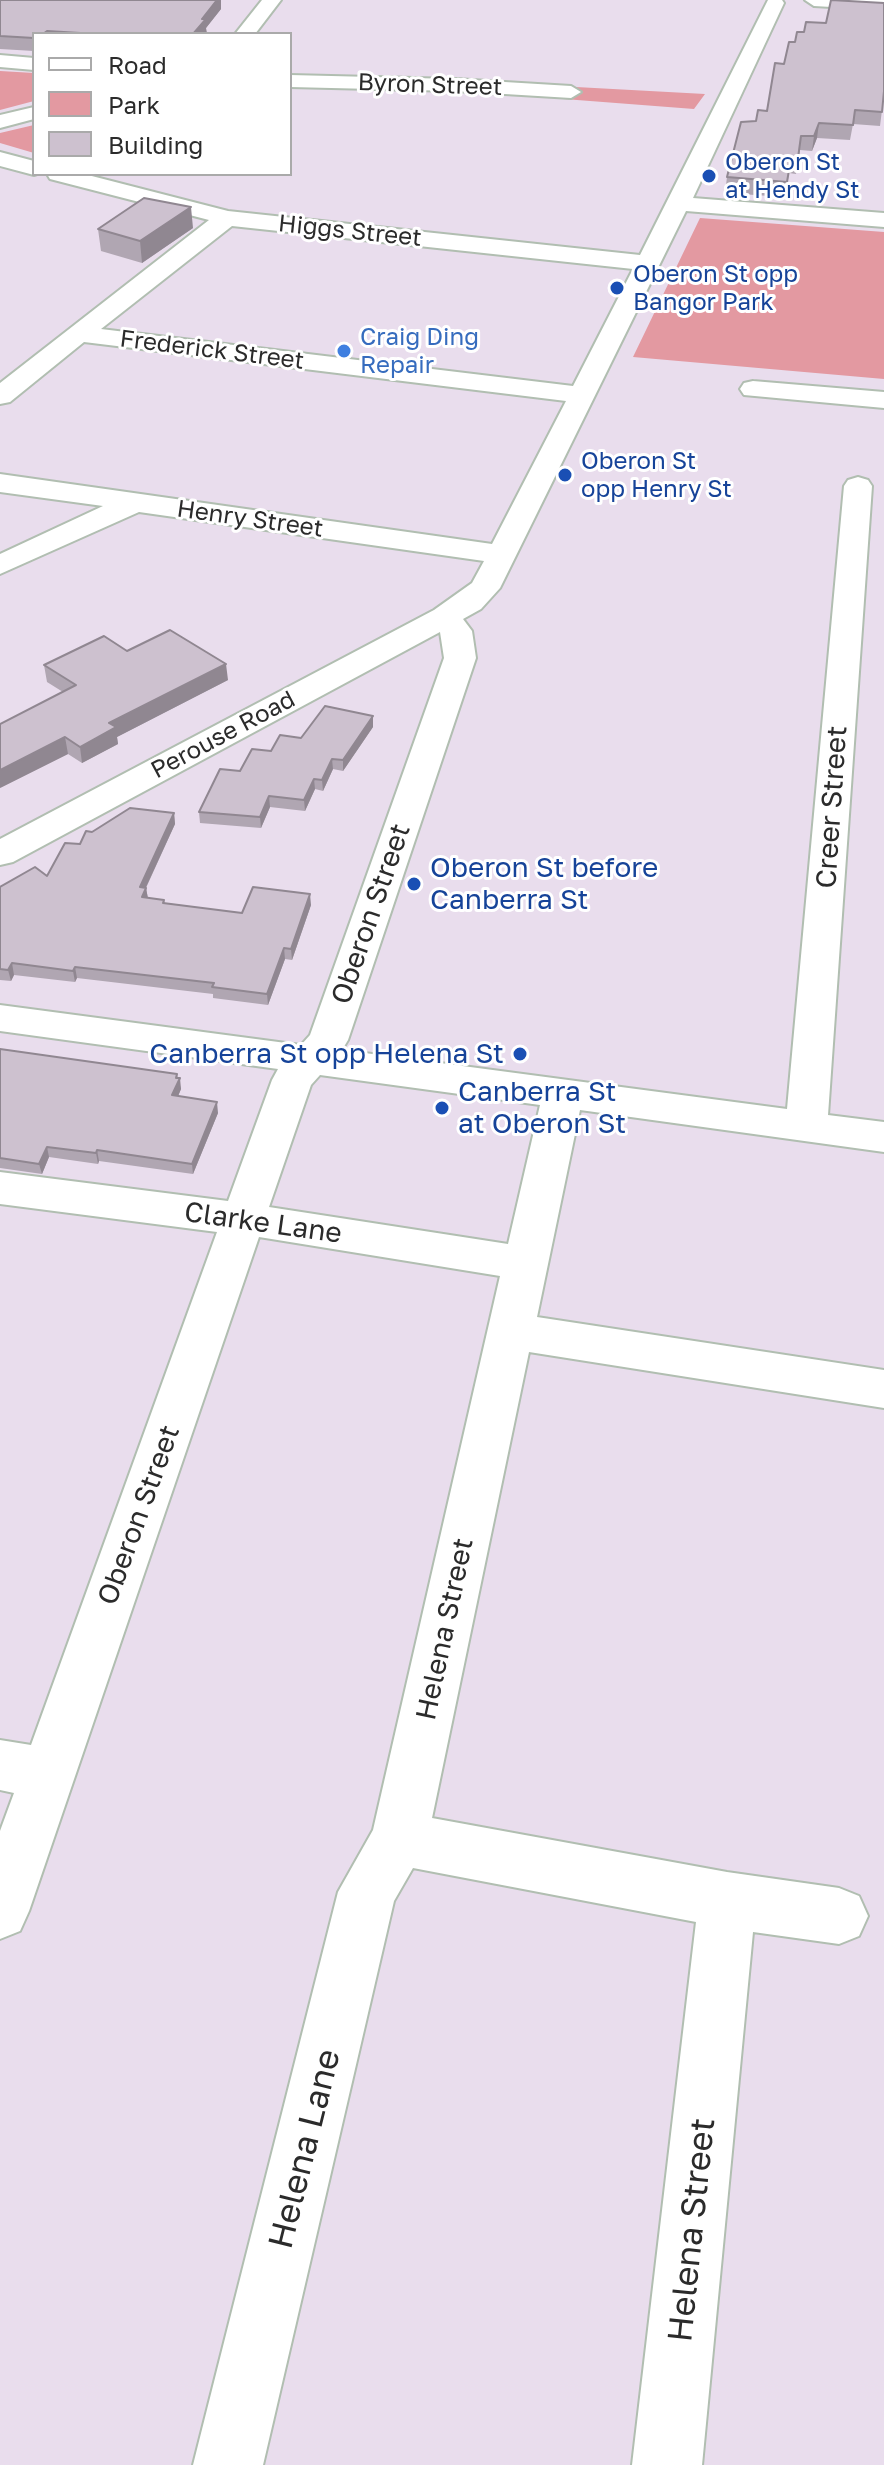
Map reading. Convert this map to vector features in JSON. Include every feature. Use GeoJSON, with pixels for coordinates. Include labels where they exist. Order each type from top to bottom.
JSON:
{"type":"FeatureCollection","features":[{"type":"Feature","properties":{"kind":"street"},"geometry":{"type":"LineString","coordinates":[[247,32],[272,0]]}},
{"type":"Feature","properties":{"kind":"street"},"geometry":{"type":"LineString","coordinates":[[814,0],[884,4]]}},
{"type":"Feature","properties":{"kind":"street"},"geometry":{"type":"LineString","coordinates":[[445,617],[470,602],[485,588],[778,1]]}},
{"type":"Feature","properties":{"kind":"street"},"geometry":{"type":"LineString","coordinates":[[0,61],[32,64]]}},
{"type":"Feature","properties":{"kind":"street","name":"Byron Street"},"geometry":{"type":"LineString","coordinates":[[292,81],[455,85],[571,92]]}},
{"type":"Feature","properties":{"kind":"street"},"geometry":{"type":"LineString","coordinates":[[0,122],[32,114]]}},
{"type":"Feature","properties":{"kind":"street"},"geometry":{"type":"LineString","coordinates":[[0,159],[32,167]]}},
{"type":"Feature","properties":{"kind":"street","name":"Higgs Street"},"geometry":{"type":"LineString","coordinates":[[76,176],[132,182],[227,218],[647,263]]}},
{"type":"Feature","properties":{"kind":"street"},"geometry":{"type":"LineString","coordinates":[[679,204],[884,220]]}},
{"type":"Feature","properties":{"kind":"street"},"geometry":{"type":"LineString","coordinates":[[0,396],[227,218]]}},
{"type":"Feature","properties":{"kind":"street","name":"Frederick Street"},"geometry":{"type":"LineString","coordinates":[[79,334],[583,395]]}},
{"type":"Feature","properties":{"kind":"street"},"geometry":{"type":"LineString","coordinates":[[753,389],[884,400]]}},
{"type":"Feature","properties":{"kind":"street","name":"Henry Street"},"geometry":{"type":"LineString","coordinates":[[0,483],[500,554]]}},
{"type":"Feature","properties":{"kind":"street","name":"Creer Street"},"geometry":{"type":"LineString","coordinates":[[806,1127],[858,486]]}},
{"type":"Feature","properties":{"kind":"street"},"geometry":{"type":"LineString","coordinates":[[0,565],[134,503]]}},
{"type":"Feature","properties":{"kind":"street","name":"Perouse Road"},"geometry":{"type":"LineString","coordinates":[[0,854],[445,617]]}},
{"type":"Feature","properties":{"kind":"street","name":"Oberon Street"},"geometry":{"type":"LineString","coordinates":[[0,1911],[24,1769],[244,1219],[292,1080],[328,1040],[460,658],[456,631],[445,617]]}},
{"type":"Feature","properties":{"kind":"street"},"geometry":{"type":"LineString","coordinates":[[0,1018],[884,1137]]}},
{"type":"Feature","properties":{"kind":"street","name":"Helena Street"},"geometry":{"type":"LineString","coordinates":[[399,1839],[563,1094]]}},
{"type":"Feature","properties":{"kind":"street","name":"Clarke Lane"},"geometry":{"type":"LineString","coordinates":[[2,1193],[244,1219],[524,1263]]}},
{"type":"Feature","properties":{"kind":"street"},"geometry":{"type":"LineString","coordinates":[[509,1331],[884,1389]]}},
{"type":"Feature","properties":{"kind":"street"},"geometry":{"type":"LineString","coordinates":[[399,1839],[727,1900],[839,1916]]}},
{"type":"Feature","properties":{"kind":"street","name":"Helena Lane"},"geometry":{"type":"LineString","coordinates":[[228,2465],[367,1892],[399,1839]]}},
{"type":"Feature","properties":{"kind":"street","name":"Helena Street"},"geometry":{"type":"LineString","coordinates":[[667,2465],[727,1900]]}},
{"type":"Feature","properties":{"kind":"green space"},"geometry":{"type":"Polygon","coordinates":[[[0,71],[32,73],[32,102],[0,110],[0,71]]]}},
{"type":"Feature","properties":{"kind":"green space"},"geometry":{"type":"Polygon","coordinates":[[[576,87],[705,94],[694,109],[564,99],[576,87]]]}},
{"type":"Feature","properties":{"kind":"green space"},"geometry":{"type":"Polygon","coordinates":[[[32,125],[32,152],[0,143],[0,133],[32,125]]]}},
{"type":"Feature","properties":{"kind":"green space"},"geometry":{"type":"Polygon","coordinates":[[[700,218],[884,232],[884,379],[633,357],[700,218]]]}},
{"type":"Feature","properties":{"kind":"building"},"geometry":{"type":"Polygon","coordinates":[[[0,0],[217,0],[195,32],[47,31],[32,32],[32,38],[0,36],[0,0]]]}},
{"type":"Feature","properties":{"kind":"building"},"geometry":{"type":"Polygon","coordinates":[[[831,0],[884,3],[882,112],[855,110],[853,125],[819,123],[814,136],[801,136],[798,158],[791,158],[787,182],[727,177],[741,122],[756,121],[758,110],[767,111],[775,63],[784,64],[789,42],[795,42],[797,32],[804,32],[806,22],[826,23],[831,0]]]}},
{"type":"Feature","properties":{"kind":"building"},"geometry":{"type":"Polygon","coordinates":[[[144,198],[191,207],[140,241],[98,229],[144,198]]]}},
{"type":"Feature","properties":{"kind":"building"},"geometry":{"type":"Polygon","coordinates":[[[170,630],[226,664],[109,723],[116,727],[80,747],[65,737],[0,770],[0,724],[76,685],[44,665],[104,636],[127,651],[170,630]]]}},
{"type":"Feature","properties":{"kind":"building"},"geometry":{"type":"Polygon","coordinates":[[[325,706],[373,716],[343,760],[332,759],[322,780],[314,779],[304,800],[269,796],[260,817],[199,812],[220,769],[240,771],[252,749],[271,751],[280,735],[301,738],[325,706]]]}},
{"type":"Feature","properties":{"kind":"building"},"geometry":{"type":"Polygon","coordinates":[[[130,808],[174,813],[140,887],[146,888],[142,897],[164,900],[163,903],[242,913],[253,887],[310,894],[291,949],[284,948],[267,994],[212,987],[214,983],[75,967],[73,971],[12,963],[8,970],[0,969],[0,887],[35,867],[47,876],[65,843],[80,844],[86,831],[92,832],[130,808]]]}},
{"type":"Feature","properties":{"kind":"building"},"geometry":{"type":"Polygon","coordinates":[[[0,1049],[177,1074],[176,1078],[180,1078],[172,1095],[217,1102],[192,1164],[97,1150],[96,1153],[47,1147],[39,1164],[0,1158],[0,1049]]]}},
{"type":"Feature","properties":{"kind":"place","name":"Oberon St at Hendy St"},"geometry":{"type":"Point","coordinates":[709,176]}},
{"type":"Feature","properties":{"kind":"place","name":"Oberon St opp Bangor Park"},"geometry":{"type":"Point","coordinates":[617,288]}},
{"type":"Feature","properties":{"kind":"place","name":"Craig Ding Repair"},"geometry":{"type":"Point","coordinates":[344,351]}},
{"type":"Feature","properties":{"kind":"place","name":"Oberon St opp Henry St"},"geometry":{"type":"Point","coordinates":[565,475]}},
{"type":"Feature","properties":{"kind":"place","name":"Oberon St before Canberra St"},"geometry":{"type":"Point","coordinates":[414,884]}},
{"type":"Feature","properties":{"kind":"place","name":"Canberra St opp Helena St"},"geometry":{"type":"Point","coordinates":[520,1054]}},
{"type":"Feature","properties":{"kind":"place","name":"Canberra St at Oberon St"},"geometry":{"type":"Point","coordinates":[442,1108]}}]}
